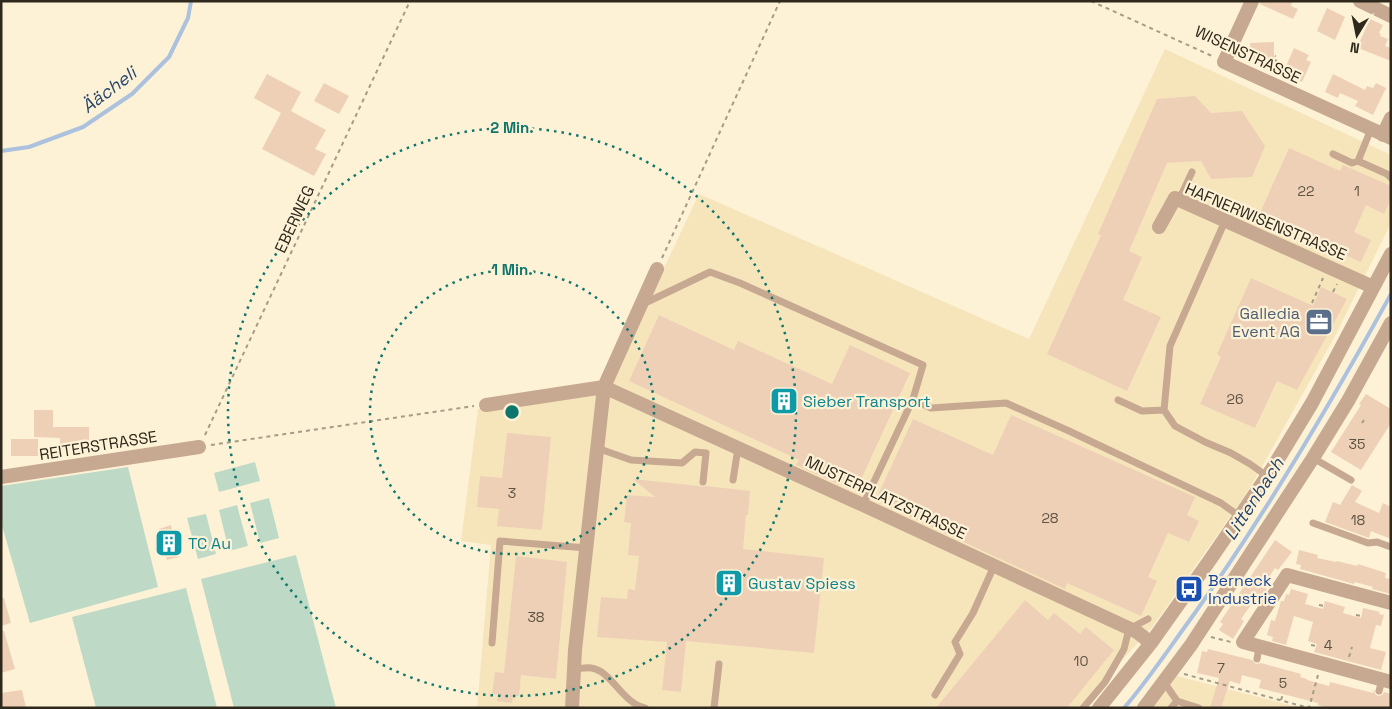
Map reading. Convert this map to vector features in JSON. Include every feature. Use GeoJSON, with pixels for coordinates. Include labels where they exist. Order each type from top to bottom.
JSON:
{"type":"FeatureCollection","features":[{"type":"Feature","properties":{"kind":"street"},"geometry":{"type":"LineString","coordinates":[[1224,62],[1252,1]]}},
{"type":"Feature","properties":{"kind":"street"},"geometry":{"type":"LineString","coordinates":[[1360,1],[1391,16]]}},
{"type":"Feature","properties":{"kind":"street","name":"WISENSTRASSE"},"geometry":{"type":"LineString","coordinates":[[1224,62],[1382,134]]}},
{"type":"Feature","properties":{"kind":"street"},"geometry":{"type":"LineString","coordinates":[[1382,134],[1391,118]]}},
{"type":"Feature","properties":{"kind":"street","name":"HAFNERWISENSTRASSE"},"geometry":{"type":"LineString","coordinates":[[1159,227],[1174,198],[1210,209],[1225,221],[1373,287]]}},
{"type":"Feature","properties":{"kind":"street"},"geometry":{"type":"LineString","coordinates":[[1099,708],[1151,643],[1267,476],[1312,403],[1391,254]]}},
{"type":"Feature","properties":{"kind":"street"},"geometry":{"type":"LineString","coordinates":[[572,708],[586,548],[604,387],[658,269]]}},
{"type":"Feature","properties":{"kind":"street"},"geometry":{"type":"LineString","coordinates":[[1144,708],[1198,634],[1313,458],[1345,406],[1391,323]]}},
{"type":"Feature","properties":{"kind":"street"},"geometry":{"type":"LineString","coordinates":[[486,405],[604,387]]}},
{"type":"Feature","properties":{"kind":"street","name":"MUSTERPLATZSTRASSE"},"geometry":{"type":"LineString","coordinates":[[604,387],[1129,629],[1151,643]]}},
{"type":"Feature","properties":{"kind":"street","name":"REITERSTRASSE"},"geometry":{"type":"LineString","coordinates":[[1,477],[199,447]]}},
{"type":"Feature","properties":{"kind":"street"},"geometry":{"type":"LineString","coordinates":[[1384,684],[1321,663],[1258,653],[1243,642],[1287,575],[1391,603]]}},
{"type":"Feature","properties":{"kind":"lane"},"geometry":{"type":"LineString","coordinates":[[1333,154],[1352,163],[1358,161],[1382,134]]}},
{"type":"Feature","properties":{"kind":"lane"},"geometry":{"type":"LineString","coordinates":[[1358,161],[1387,174],[1391,178]]}},
{"type":"Feature","properties":{"kind":"lane"},"geometry":{"type":"LineString","coordinates":[[1179,200],[1192,172]]}},
{"type":"Feature","properties":{"kind":"lane"},"geometry":{"type":"LineString","coordinates":[[1225,221],[1170,346],[1164,410],[1175,426],[1231,453],[1267,476]]}},
{"type":"Feature","properties":{"kind":"lane"},"geometry":{"type":"LineString","coordinates":[[641,305],[710,272],[740,283],[924,366],[913,399],[863,505]]}},
{"type":"Feature","properties":{"kind":"lane"},"geometry":{"type":"LineString","coordinates":[[913,399],[931,408],[1006,403],[1221,503],[1239,516]]}},
{"type":"Feature","properties":{"kind":"lane"},"geometry":{"type":"LineString","coordinates":[[1118,400],[1142,411],[1164,410]]}},
{"type":"Feature","properties":{"kind":"lane"},"geometry":{"type":"LineString","coordinates":[[597,448],[630,460],[682,464],[695,452],[706,453],[704,482]]}},
{"type":"Feature","properties":{"kind":"lane"},"geometry":{"type":"LineString","coordinates":[[733,480],[738,448]]}},
{"type":"Feature","properties":{"kind":"lane"},"geometry":{"type":"LineString","coordinates":[[1313,458],[1351,480]]}},
{"type":"Feature","properties":{"kind":"lane"},"geometry":{"type":"LineString","coordinates":[[1313,523],[1368,543],[1377,542],[1391,548]]}},
{"type":"Feature","properties":{"kind":"lane"},"geometry":{"type":"LineString","coordinates":[[492,643],[500,540],[586,548]]}},
{"type":"Feature","properties":{"kind":"lane"},"geometry":{"type":"LineString","coordinates":[[935,694],[960,654],[955,642],[972,613],[994,566]]}},
{"type":"Feature","properties":{"kind":"lane"},"geometry":{"type":"LineString","coordinates":[[1083,708],[1105,682],[1124,649],[1129,629],[1148,619]]}},
{"type":"Feature","properties":{"kind":"lane"},"geometry":{"type":"LineString","coordinates":[[714,708],[719,664]]}},
{"type":"Feature","properties":{"kind":"lane"},"geometry":{"type":"LineString","coordinates":[[574,669],[591,668],[603,673],[630,700],[645,708]]}},
{"type":"Feature","properties":{"kind":"lane"},"geometry":{"type":"LineString","coordinates":[[1168,676],[1177,701]]}},
{"type":"Feature","properties":{"kind":"lane"},"geometry":{"type":"LineString","coordinates":[[1171,708],[1177,701]]}},
{"type":"Feature","properties":{"kind":"lane"},"geometry":{"type":"LineString","coordinates":[[1177,701],[1199,708]]}},
{"type":"Feature","properties":{"kind":"path","name":"EBERWEG"},"geometry":{"type":"LineString","coordinates":[[199,447],[410,1]]}},
{"type":"Feature","properties":{"kind":"path"},"geometry":{"type":"LineString","coordinates":[[658,269],[780,1]]}},
{"type":"Feature","properties":{"kind":"path","name":"WISENSTRASSE"},"geometry":{"type":"LineString","coordinates":[[1091,1],[1224,62]]}},
{"type":"Feature","properties":{"kind":"path"},"geometry":{"type":"LineString","coordinates":[[1270,83],[1277,57],[1275,56]]}},
{"type":"Feature","properties":{"kind":"path"},"geometry":{"type":"LineString","coordinates":[[1312,303],[1329,267]]}},
{"type":"Feature","properties":{"kind":"path"},"geometry":{"type":"LineString","coordinates":[[199,447],[486,405]]}},
{"type":"Feature","properties":{"kind":"path"},"geometry":{"type":"LineString","coordinates":[[1319,605],[1324,606]]}},
{"type":"Feature","properties":{"kind":"path"},"geometry":{"type":"LineString","coordinates":[[1356,615],[1361,616]]}},
{"type":"Feature","properties":{"kind":"path"},"geometry":{"type":"LineString","coordinates":[[1198,634],[1237,644],[1243,642]]}},
{"type":"Feature","properties":{"kind":"path"},"geometry":{"type":"LineString","coordinates":[[1311,645],[1316,646]]}},
{"type":"Feature","properties":{"kind":"path"},"geometry":{"type":"LineString","coordinates":[[1168,676],[1218,683],[1309,708],[1321,663]]}},
{"type":"Feature","properties":{"kind":"path"},"geometry":{"type":"LineString","coordinates":[[1218,683],[1219,678]]}},
{"type":"Feature","properties":{"kind":"path"},"geometry":{"type":"LineString","coordinates":[[1281,700],[1283,694]]}},
{"type":"Feature","properties":{"kind":"shaded area"},"geometry":{"type":"Polygon","coordinates":[[[1165,49],[1391,155],[1391,223],[1335,336],[1244,497],[1153,626],[1079,708],[477,708],[491,545],[461,541],[478,409],[606,390],[699,194],[1029,339],[1165,49]]]}},
{"type":"Feature","properties":{"kind":"shaded area"},"geometry":{"type":"Polygon","coordinates":[[[1169,674],[1301,708],[1144,708],[1169,674]]]}},
{"type":"Feature","properties":{"kind":"green space"},"geometry":{"type":"Polygon","coordinates":[[[255,462],[260,481],[219,492],[214,473],[255,462]]]}},
{"type":"Feature","properties":{"kind":"green space"},"geometry":{"type":"Polygon","coordinates":[[[128,467],[158,587],[30,623],[1,522],[1,486],[128,467]]]}},
{"type":"Feature","properties":{"kind":"green space"},"geometry":{"type":"Polygon","coordinates":[[[269,498],[279,538],[260,543],[250,503],[269,498]]]}},
{"type":"Feature","properties":{"kind":"green space"},"geometry":{"type":"Polygon","coordinates":[[[237,505],[248,546],[229,551],[219,510],[237,505]]]}},
{"type":"Feature","properties":{"kind":"green space"},"geometry":{"type":"Polygon","coordinates":[[[206,514],[216,554],[198,559],[187,518],[206,514]]]}},
{"type":"Feature","properties":{"kind":"green space"},"geometry":{"type":"Polygon","coordinates":[[[296,555],[336,708],[234,708],[201,579],[296,555]]]}},
{"type":"Feature","properties":{"kind":"green space"},"geometry":{"type":"Polygon","coordinates":[[[186,588],[217,708],[96,708],[72,617],[186,588]]]}},
{"type":"Feature","properties":{"kind":"building"},"geometry":{"type":"Polygon","coordinates":[[[1261,1],[1293,1],[1291,6],[1298,9],[1293,19],[1260,4],[1261,1]]]}},
{"type":"Feature","properties":{"kind":"building"},"geometry":{"type":"Polygon","coordinates":[[[1327,8],[1345,17],[1335,40],[1317,31],[1327,8]]]}},
{"type":"Feature","properties":{"kind":"building"},"geometry":{"type":"Polygon","coordinates":[[[1370,19],[1383,25],[1379,33],[1381,34],[1380,36],[1388,39],[1385,46],[1391,48],[1391,61],[1358,48],[1370,19]]]}},
{"type":"Feature","properties":{"kind":"building"},"geometry":{"type":"Polygon","coordinates":[[[1274,42],[1274,58],[1251,59],[1250,43],[1274,42]]]}},
{"type":"Feature","properties":{"kind":"building"},"geometry":{"type":"Polygon","coordinates":[[[1294,48],[1309,55],[1306,60],[1311,62],[1302,82],[1283,73],[1294,48]]]}},
{"type":"Feature","properties":{"kind":"building"},"geometry":{"type":"Polygon","coordinates":[[[267,74],[301,92],[291,111],[326,130],[315,149],[326,154],[314,176],[262,149],[281,113],[254,98],[267,74]]]}},
{"type":"Feature","properties":{"kind":"building"},"geometry":{"type":"Polygon","coordinates":[[[1333,74],[1365,90],[1367,86],[1373,88],[1376,83],[1386,88],[1373,115],[1355,106],[1358,101],[1340,93],[1338,98],[1325,92],[1333,74]]]}},
{"type":"Feature","properties":{"kind":"building"},"geometry":{"type":"Polygon","coordinates":[[[324,83],[349,96],[339,114],[314,101],[324,83]]]}},
{"type":"Feature","properties":{"kind":"building"},"geometry":{"type":"Polygon","coordinates":[[[1195,96],[1211,113],[1242,111],[1265,146],[1252,177],[1211,179],[1201,161],[1167,163],[1129,251],[1142,257],[1123,300],[1161,317],[1127,391],[1047,354],[1101,235],[1098,234],[1157,99],[1195,96]]]}},
{"type":"Feature","properties":{"kind":"building"},"geometry":{"type":"Polygon","coordinates":[[[1289,148],[1340,171],[1343,165],[1391,186],[1391,199],[1384,214],[1366,205],[1354,232],[1371,240],[1361,262],[1298,234],[1295,240],[1256,222],[1289,148]]]}},
{"type":"Feature","properties":{"kind":"building"},"geometry":{"type":"Polygon","coordinates":[[[1251,278],[1313,306],[1321,287],[1347,299],[1297,390],[1277,381],[1255,428],[1200,404],[1221,357],[1217,354],[1251,278]]]}},
{"type":"Feature","properties":{"kind":"building","name":"Sieber Transport"},"geometry":{"type":"Polygon","coordinates":[[[659,315],[734,350],[738,341],[832,384],[850,345],[910,373],[858,486],[841,478],[838,484],[796,465],[799,460],[629,381],[659,315]]]}},
{"type":"Feature","properties":{"kind":"building"},"geometry":{"type":"Polygon","coordinates":[[[1366,394],[1391,409],[1391,423],[1361,470],[1331,452],[1366,394]]]}},
{"type":"Feature","properties":{"kind":"building"},"geometry":{"type":"Polygon","coordinates":[[[34,410],[53,410],[53,427],[89,427],[89,446],[60,446],[60,438],[34,437],[34,410]]]}},
{"type":"Feature","properties":{"kind":"building"},"geometry":{"type":"Polygon","coordinates":[[[1011,415],[1195,497],[1187,515],[1199,521],[1189,542],[1168,533],[1148,577],[1157,581],[1141,616],[1067,583],[1065,589],[884,505],[886,498],[878,495],[913,419],[993,455],[1011,415]]]}},
{"type":"Feature","properties":{"kind":"building"},"geometry":{"type":"Polygon","coordinates":[[[507,433],[551,437],[542,530],[497,526],[499,509],[477,507],[480,476],[502,478],[507,433]]]}},
{"type":"Feature","properties":{"kind":"building"},"geometry":{"type":"Polygon","coordinates":[[[11,439],[38,439],[38,456],[11,456],[11,439]]]}},
{"type":"Feature","properties":{"kind":"building","name":"Gustav Spiess"},"geometry":{"type":"Polygon","coordinates":[[[633,479],[750,491],[743,549],[824,558],[814,653],[686,641],[681,692],[662,690],[667,642],[597,637],[601,597],[627,599],[628,589],[635,590],[639,556],[628,555],[631,523],[624,522],[627,495],[655,497],[633,479]]]}},
{"type":"Feature","properties":{"kind":"building"},"geometry":{"type":"Polygon","coordinates":[[[1352,485],[1362,491],[1355,502],[1379,513],[1383,503],[1391,507],[1391,539],[1371,531],[1369,538],[1325,522],[1333,502],[1340,505],[1352,485]]]}},
{"type":"Feature","properties":{"kind":"building","name":"TC Au"},"geometry":{"type":"Polygon","coordinates":[[[171,525],[179,557],[167,560],[159,529],[171,525]]]}},
{"type":"Feature","properties":{"kind":"building"},"geometry":{"type":"Polygon","coordinates":[[[1275,540],[1292,552],[1278,570],[1275,568],[1263,586],[1267,589],[1259,601],[1255,599],[1241,619],[1244,621],[1233,639],[1219,630],[1223,624],[1220,622],[1275,540]]]}},
{"type":"Feature","properties":{"kind":"building"},"geometry":{"type":"Polygon","coordinates":[[[1299,550],[1318,555],[1317,558],[1357,566],[1358,564],[1386,573],[1385,578],[1391,579],[1391,594],[1355,582],[1354,584],[1300,569],[1301,565],[1296,564],[1299,550]]]}},
{"type":"Feature","properties":{"kind":"building"},"geometry":{"type":"Polygon","coordinates":[[[516,556],[567,562],[556,679],[521,675],[519,696],[513,696],[512,703],[497,701],[498,694],[492,694],[495,672],[504,673],[516,556]]]}},
{"type":"Feature","properties":{"kind":"building"},"geometry":{"type":"Polygon","coordinates":[[[1291,589],[1308,594],[1305,604],[1323,609],[1325,601],[1345,607],[1343,613],[1361,618],[1363,608],[1380,612],[1379,614],[1384,615],[1381,626],[1376,625],[1370,648],[1386,652],[1381,670],[1314,652],[1317,644],[1308,641],[1313,622],[1294,616],[1286,645],[1272,641],[1273,637],[1267,635],[1271,620],[1275,621],[1281,601],[1284,601],[1286,594],[1289,595],[1291,589]]]}},
{"type":"Feature","properties":{"kind":"building"},"geometry":{"type":"Polygon","coordinates":[[[1,598],[4,598],[11,623],[1,626],[1,598]]]}},
{"type":"Feature","properties":{"kind":"building"},"geometry":{"type":"Polygon","coordinates":[[[1025,600],[1048,620],[1054,613],[1080,634],[1086,627],[1114,650],[1067,708],[936,708],[1025,600]]]}},
{"type":"Feature","properties":{"kind":"building"},"geometry":{"type":"Polygon","coordinates":[[[1,631],[4,631],[15,669],[1,673],[1,631]]]}},
{"type":"Feature","properties":{"kind":"building"},"geometry":{"type":"Polygon","coordinates":[[[1208,649],[1252,660],[1256,664],[1261,663],[1301,674],[1300,677],[1307,680],[1329,686],[1330,682],[1373,693],[1374,689],[1375,694],[1378,696],[1384,692],[1391,694],[1391,708],[1327,708],[1318,705],[1318,703],[1259,688],[1261,680],[1242,675],[1240,684],[1230,681],[1221,708],[1210,708],[1219,678],[1197,673],[1202,651],[1207,652],[1208,649]]]}},
{"type":"Feature","properties":{"kind":"building"},"geometry":{"type":"Polygon","coordinates":[[[22,690],[26,708],[1,708],[1,693],[22,690]]]}},
{"type":"Feature","properties":{"kind":"waterway","name":"Äächeli"},"geometry":{"type":"LineString","coordinates":[[1,151],[29,147],[83,127],[132,94],[169,57],[188,18],[191,1]]}},
{"type":"Feature","properties":{"kind":"waterway","name":"Littenbach"},"geometry":{"type":"LineString","coordinates":[[1124,708],[1159,663],[1246,539],[1321,418],[1391,294]]}},
{"type":"Feature","properties":{"kind":"place","name":"Galledia Event AG"},"geometry":{"type":"Point","coordinates":[1319,322]}},
{"type":"Feature","properties":{"kind":"place","name":"Sieber Transport"},"geometry":{"type":"Point","coordinates":[784,401]}},
{"type":"Feature","properties":{"kind":"place","name":"TC Au"},"geometry":{"type":"Point","coordinates":[169,543]}},
{"type":"Feature","properties":{"kind":"place","name":"Gustav Spiess"},"geometry":{"type":"Point","coordinates":[729,583]}},
{"type":"Feature","properties":{"kind":"place","name":"Berneck Industrie"},"geometry":{"type":"Point","coordinates":[1189,589]}}]}
